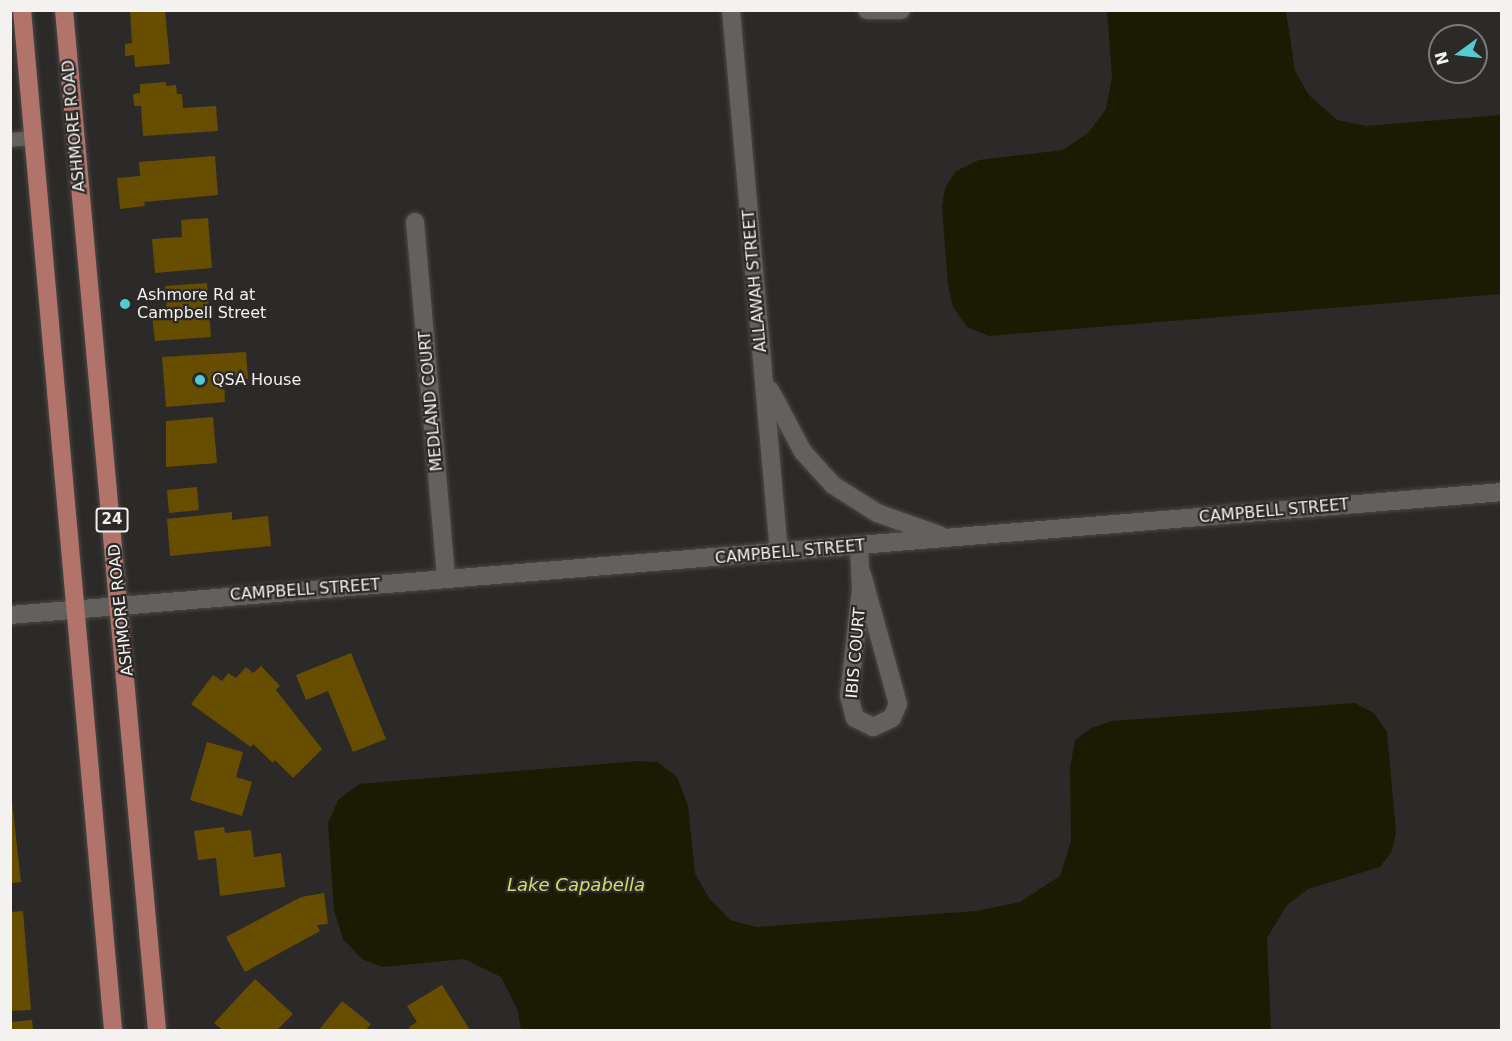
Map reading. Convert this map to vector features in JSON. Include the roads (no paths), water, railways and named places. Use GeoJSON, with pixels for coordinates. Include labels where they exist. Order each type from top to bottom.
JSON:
{"type":"FeatureCollection","features":[{"type":"Feature","properties":{"kind":"main road"},"geometry":{"type":"LineString","coordinates":[[22,10],[55,399],[78,608],[113,1030]]}},
{"type":"Feature","properties":{"kind":"main road","name":"ASHMORE ROAD"},"geometry":{"type":"LineString","coordinates":[[64,10],[121,605],[157,1030]]}},
{"type":"Feature","properties":{"kind":"street","name":"ALLAWAH STREET"},"geometry":{"type":"LineString","coordinates":[[731,10],[779,552]]}},
{"type":"Feature","properties":{"kind":"street"},"geometry":{"type":"LineString","coordinates":[[867,10],[902,10]]}},
{"type":"Feature","properties":{"kind":"street","name":"MEDLAND COURT"},"geometry":{"type":"LineString","coordinates":[[415,222],[446,579]]}},
{"type":"Feature","properties":{"kind":"street"},"geometry":{"type":"LineString","coordinates":[[763,368],[788,429],[826,479],[877,513],[948,538]]}},
{"type":"Feature","properties":{"kind":"street","name":"CAMPBELL STREET"},"geometry":{"type":"LineString","coordinates":[[10,615],[1502,492]]}},
{"type":"Feature","properties":{"kind":"street","name":"IBIS COURT"},"geometry":{"type":"LineString","coordinates":[[860,546],[862,574],[850,700],[858,721],[873,727],[892,718],[898,704],[862,574]]}},
{"type":"Feature","properties":{"kind":"lane"},"geometry":{"type":"LineString","coordinates":[[10,140],[33,138]]}},
{"type":"Feature","properties":{"kind":"water"},"geometry":{"type":"Polygon","coordinates":[[[1107,11],[1286,11],[1295,71],[1309,95],[1337,120],[1366,126],[1501,115],[1501,294],[989,336],[967,327],[953,307],[948,285],[942,207],[945,188],[956,171],[979,160],[1063,150],[1089,132],[1106,109],[1112,77],[1107,11]]]}},
{"type":"Feature","properties":{"kind":"water","name":"Lake Capabella"},"geometry":{"type":"Polygon","coordinates":[[[1355,703],[1374,713],[1387,732],[1396,832],[1392,851],[1380,867],[1308,889],[1287,905],[1267,938],[1271,1030],[521,1030],[518,1011],[501,977],[464,959],[382,967],[362,959],[343,939],[334,910],[328,823],[338,800],[359,784],[638,761],[658,762],[677,777],[688,806],[695,873],[709,898],[730,920],[756,927],[976,911],[1020,902],[1060,876],[1071,841],[1070,768],[1075,740],[1091,728],[1112,721],[1355,703]]]}},
{"type":"Feature","properties":{"kind":"place","name":"Ashmore Rd at Campbell Street"},"geometry":{"type":"Point","coordinates":[125,304]}},
{"type":"Feature","properties":{"kind":"place","name":"QSA House"},"geometry":{"type":"Point","coordinates":[200,380]}}]}
